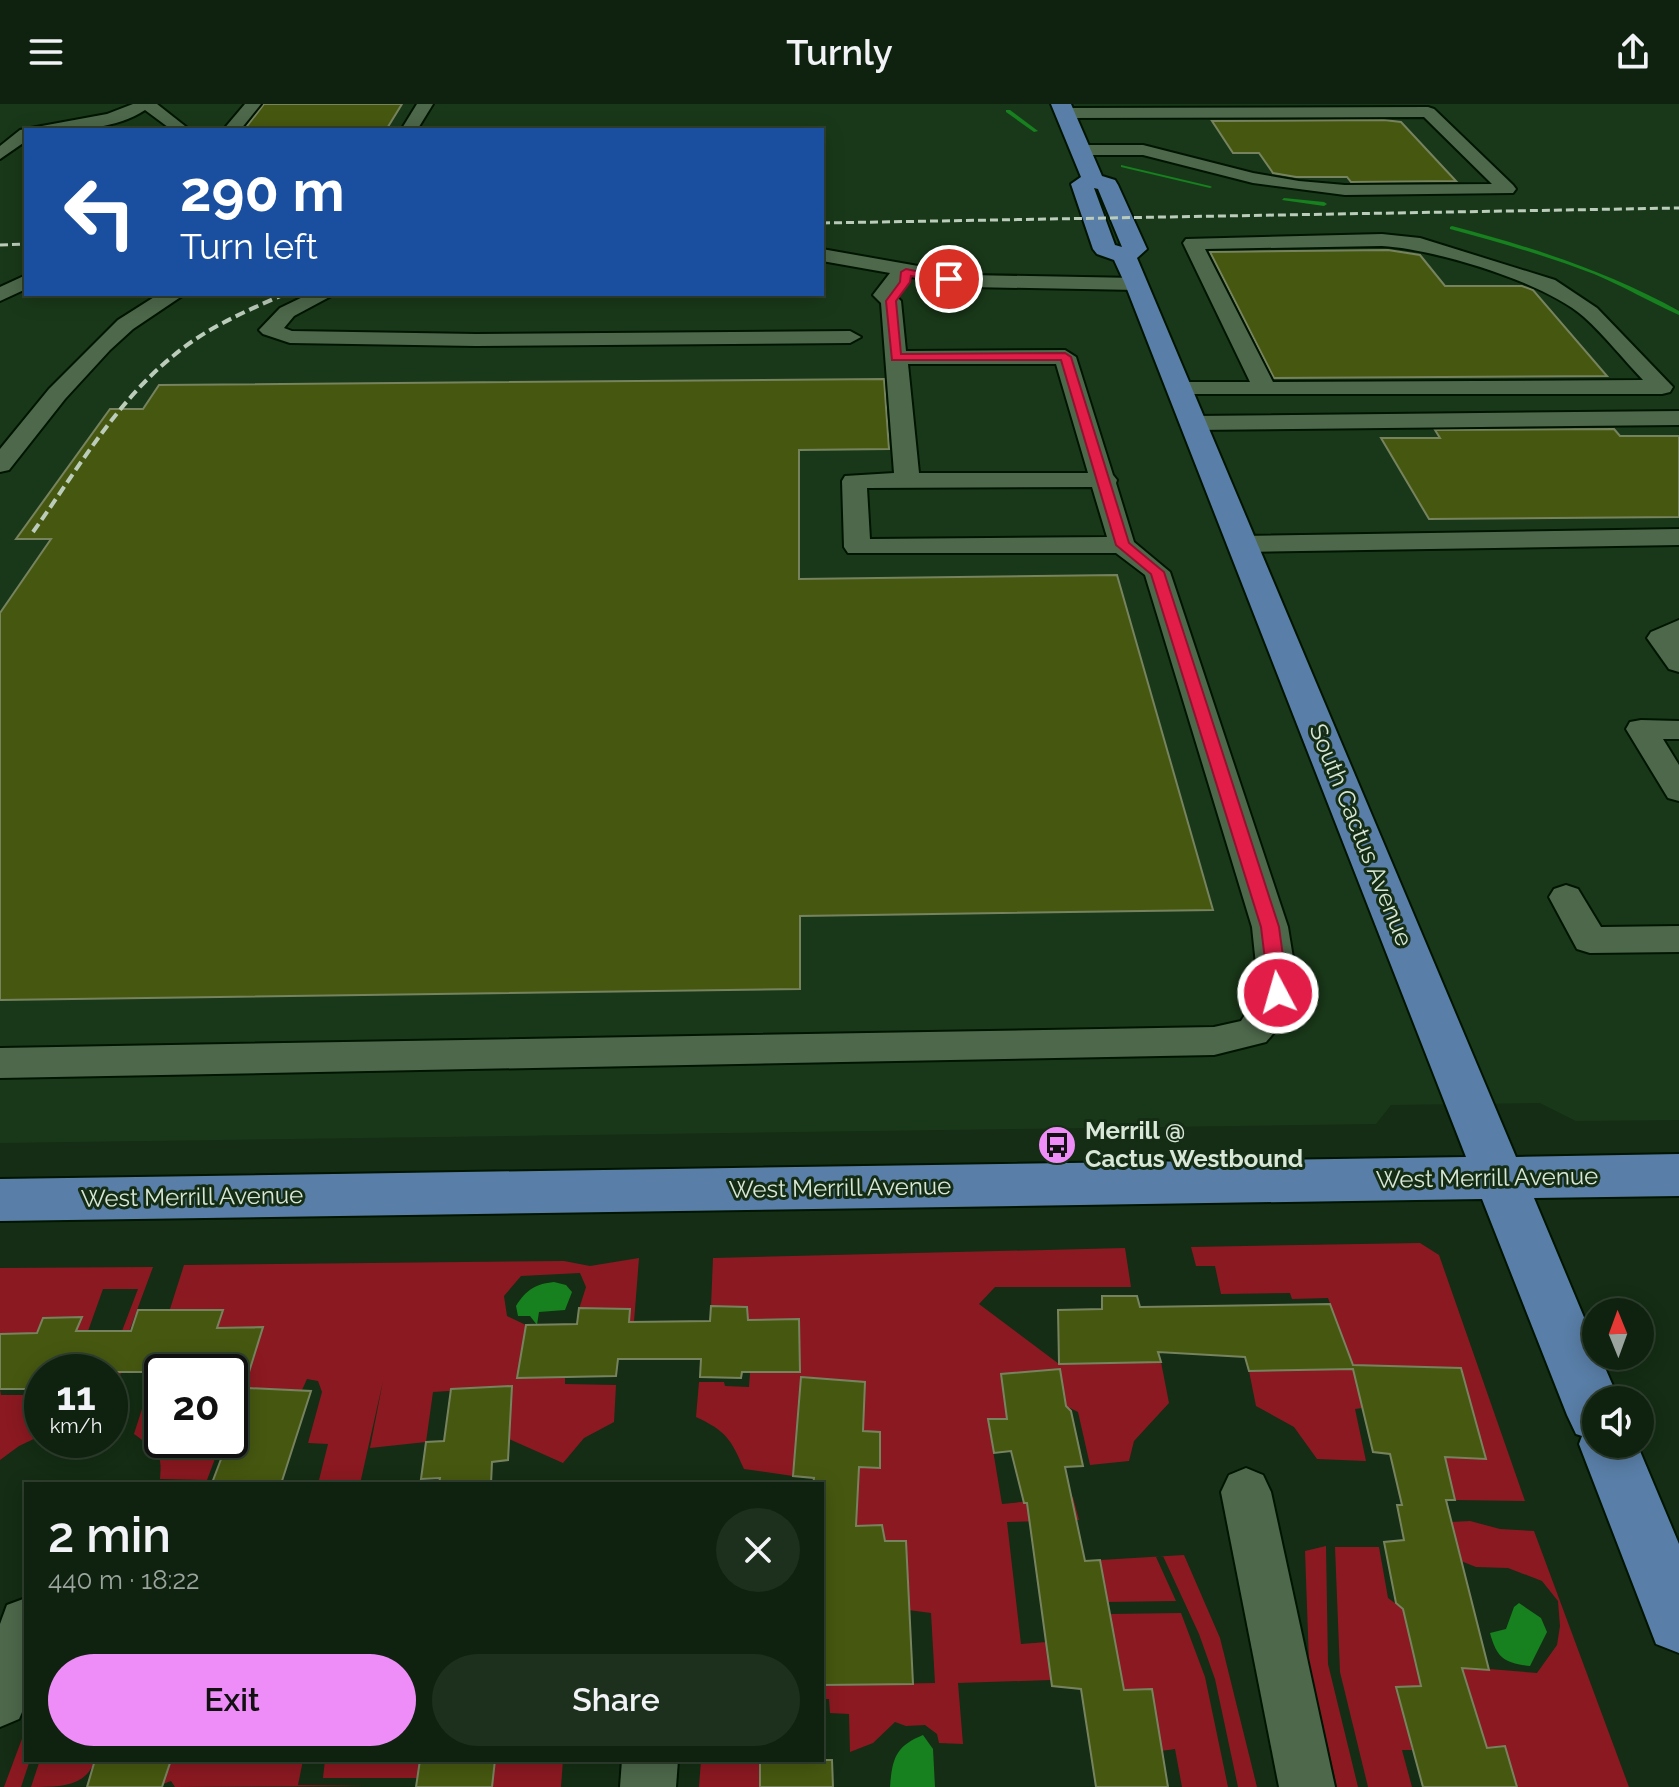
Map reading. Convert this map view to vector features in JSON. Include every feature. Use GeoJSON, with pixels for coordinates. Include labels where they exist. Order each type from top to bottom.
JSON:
{"type":"FeatureCollection","features":[{"type":"Feature","properties":{"kind":"main road","name":"South Cactus Avenue"},"geometry":{"type":"LineString","coordinates":[[1063,109],[1093,180],[1082,184],[1105,249],[1130,270],[1584,1386]]}},
{"type":"Feature","properties":{"kind":"main road","name":"West Merrill Avenue"},"geometry":{"type":"LineString","coordinates":[[0,1200],[1679,1175]]}},
{"type":"Feature","properties":{"kind":"main road"},"geometry":{"type":"LineString","coordinates":[[1614,1458],[1679,1621]]}},
{"type":"Feature","properties":{"kind":"street"},"geometry":{"type":"LineString","coordinates":[[50,128],[118,118],[135,112],[145,104],[179,128]]}},
{"type":"Feature","properties":{"kind":"street"},"geometry":{"type":"LineString","coordinates":[[233,128],[253,104]]}},
{"type":"Feature","properties":{"kind":"street"},"geometry":{"type":"LineString","coordinates":[[410,128],[425,104]]}},
{"type":"Feature","properties":{"kind":"street"},"geometry":{"type":"LineString","coordinates":[[1063,109],[1428,112],[1507,189],[1345,190],[1299,186],[1253,178],[1143,150],[1080,150]]}},
{"type":"Feature","properties":{"kind":"street"},"geometry":{"type":"LineString","coordinates":[[0,154],[24,135]]}},
{"type":"Feature","properties":{"kind":"street"},"geometry":{"type":"LineString","coordinates":[[1180,389],[1265,389],[1304,389],[1662,387],[1590,312],[1548,284],[1413,242],[1193,243],[1265,389]]}},
{"type":"Feature","properties":{"kind":"street"},"geometry":{"type":"LineString","coordinates":[[824,255],[906,272],[999,284],[1130,270]]}},
{"type":"Feature","properties":{"kind":"street"},"geometry":{"type":"LineString","coordinates":[[906,272],[905,282],[891,301],[907,481]]}},
{"type":"Feature","properties":{"kind":"street"},"geometry":{"type":"LineString","coordinates":[[0,295],[24,282]]}},
{"type":"Feature","properties":{"kind":"street"},"geometry":{"type":"LineString","coordinates":[[0,465],[58,392],[118,332],[169,296]]}},
{"type":"Feature","properties":{"kind":"street"},"geometry":{"type":"LineString","coordinates":[[321,296],[287,312],[270,330],[290,337],[476,340],[850,337]]}},
{"type":"Feature","properties":{"kind":"street"},"geometry":{"type":"LineString","coordinates":[[0,1063],[1214,1041],[1253,1032],[1265,1018],[1278,993],[1270,927],[1157,572],[1122,545],[1105,480],[1065,357],[896,358]]}},
{"type":"Feature","properties":{"kind":"street"},"geometry":{"type":"LineString","coordinates":[[1193,423],[1679,418]]}},
{"type":"Feature","properties":{"kind":"street"},"geometry":{"type":"LineString","coordinates":[[1105,480],[854,481],[857,547],[1122,545]]}},
{"type":"Feature","properties":{"kind":"street"},"geometry":{"type":"LineString","coordinates":[[1243,544],[1679,537]]}},
{"type":"Feature","properties":{"kind":"street"},"geometry":{"type":"LineString","coordinates":[[1670,634],[1679,663]]}},
{"type":"Feature","properties":{"kind":"street"},"geometry":{"type":"LineString","coordinates":[[1679,730],[1641,729],[1679,791]]}},
{"type":"Feature","properties":{"kind":"street"},"geometry":{"type":"LineString","coordinates":[[1566,897],[1590,940],[1679,939]]}},
{"type":"Feature","properties":{"kind":"street"},"geometry":{"type":"LineString","coordinates":[[1246,1492],[1307,1787]]}},
{"type":"Feature","properties":{"kind":"street"},"geometry":{"type":"LineString","coordinates":[[0,1700],[24,1630]]}},
{"type":"Feature","properties":{"kind":"street"},"geometry":{"type":"LineString","coordinates":[[648,1787],[650,1762]]}},
{"type":"Feature","properties":{"kind":"shaded area"},"geometry":{"type":"Polygon","coordinates":[[[0,104],[1679,104],[1679,1120],[1576,1121],[1540,1103],[1391,1105],[1376,1124],[0,1143],[0,104]]]}},
{"type":"Feature","properties":{"kind":"shaded area"},"geometry":{"type":"Polygon","coordinates":[[[1420,1243],[1439,1255],[1525,1501],[1455,1500],[1445,1457],[1486,1458],[1460,1368],[1352,1365],[1362,1408],[1355,1409],[1366,1461],[1317,1459],[1294,1427],[1256,1406],[1249,1371],[1300,1370],[1349,1356],[1328,1298],[1292,1299],[1290,1293],[1221,1294],[1215,1266],[1196,1266],[1191,1247],[1420,1243]]]}},
{"type":"Feature","properties":{"kind":"shaded area"},"geometry":{"type":"Polygon","coordinates":[[[1125,1248],[1131,1287],[995,1287],[979,1304],[1059,1364],[1161,1362],[1169,1403],[1134,1441],[1129,1461],[1090,1465],[1078,1412],[1066,1406],[1060,1370],[1007,1419],[988,1420],[1002,1504],[1073,1497],[1079,1520],[1007,1522],[1021,1644],[1047,1642],[1051,1680],[958,1683],[963,1744],[939,1743],[937,1734],[925,1725],[906,1726],[895,1722],[873,1743],[850,1752],[849,1714],[830,1713],[829,1699],[824,1699],[824,1685],[935,1683],[931,1613],[908,1610],[906,1541],[885,1541],[882,1525],[824,1526],[824,1506],[857,1511],[859,1467],[880,1467],[880,1432],[863,1431],[865,1382],[807,1378],[793,1476],[744,1469],[726,1437],[696,1417],[699,1382],[724,1382],[725,1386],[749,1387],[750,1372],[800,1372],[799,1319],[748,1320],[747,1307],[711,1306],[713,1258],[1125,1248]]]}},
{"type":"Feature","properties":{"kind":"shaded area"},"geometry":{"type":"Polygon","coordinates":[[[639,1258],[634,1322],[629,1322],[630,1309],[579,1309],[586,1287],[580,1273],[521,1276],[504,1296],[507,1316],[526,1325],[518,1378],[565,1377],[565,1384],[616,1385],[614,1422],[584,1438],[563,1463],[509,1439],[511,1387],[433,1392],[426,1442],[370,1448],[383,1381],[360,1482],[319,1480],[328,1444],[308,1443],[322,1392],[318,1381],[307,1379],[302,1390],[248,1388],[248,1377],[263,1328],[217,1328],[222,1310],[170,1309],[184,1265],[564,1261],[590,1266],[639,1258]]]}},
{"type":"Feature","properties":{"kind":"shaded area"},"geometry":{"type":"Polygon","coordinates":[[[153,1267],[121,1354],[114,1354],[119,1331],[122,1331],[138,1289],[103,1289],[88,1331],[76,1331],[81,1317],[43,1318],[37,1333],[0,1334],[0,1268],[153,1267]]]}},
{"type":"Feature","properties":{"kind":"shaded area"},"geometry":{"type":"Polygon","coordinates":[[[554,1282],[566,1285],[572,1292],[565,1310],[539,1312],[537,1325],[530,1316],[518,1316],[516,1306],[527,1292],[541,1284],[554,1282]]]}},
{"type":"Feature","properties":{"kind":"shaded area"},"geometry":{"type":"Polygon","coordinates":[[[0,1389],[1,1395],[24,1395],[24,1444],[0,1460],[0,1389]]]}},
{"type":"Feature","properties":{"kind":"shaded area"},"geometry":{"type":"Polygon","coordinates":[[[144,1403],[144,1441],[134,1434],[144,1403]]]}},
{"type":"Feature","properties":{"kind":"shaded area"},"geometry":{"type":"Polygon","coordinates":[[[159,1458],[215,1458],[207,1480],[160,1479],[159,1458]]]}},
{"type":"Feature","properties":{"kind":"shaded area"},"geometry":{"type":"Polygon","coordinates":[[[1470,1521],[1500,1529],[1534,1531],[1629,1787],[1517,1787],[1505,1747],[1487,1748],[1468,1685],[1397,1687],[1412,1750],[1402,1750],[1412,1787],[1368,1787],[1340,1672],[1335,1547],[1379,1547],[1388,1598],[1403,1609],[1416,1663],[1537,1673],[1557,1645],[1560,1626],[1558,1601],[1542,1581],[1508,1568],[1476,1567],[1461,1561],[1451,1522],[1470,1521]]]}},
{"type":"Feature","properties":{"kind":"shaded area"},"geometry":{"type":"Polygon","coordinates":[[[1326,1546],[1328,1664],[1358,1787],[1337,1787],[1309,1662],[1305,1551],[1326,1546]]]}},
{"type":"Feature","properties":{"kind":"shaded area"},"geometry":{"type":"Polygon","coordinates":[[[1184,1555],[1220,1638],[1257,1787],[1238,1787],[1215,1679],[1199,1634],[1163,1556],[1184,1555]]]}},
{"type":"Feature","properties":{"kind":"shaded area"},"geometry":{"type":"Polygon","coordinates":[[[1160,1556],[1156,1557],[1176,1601],[1107,1602],[1100,1560],[1160,1556]]]}},
{"type":"Feature","properties":{"kind":"shaded area"},"geometry":{"type":"Polygon","coordinates":[[[1519,1603],[1541,1618],[1547,1632],[1530,1666],[1503,1658],[1490,1633],[1506,1629],[1514,1607],[1519,1603]]]}},
{"type":"Feature","properties":{"kind":"shaded area"},"geometry":{"type":"Polygon","coordinates":[[[1181,1613],[1205,1677],[1228,1787],[1182,1787],[1175,1749],[1161,1751],[1152,1689],[1081,1693],[1084,1686],[1120,1670],[1110,1614],[1181,1613]]]}},
{"type":"Feature","properties":{"kind":"shaded area"},"geometry":{"type":"Polygon","coordinates":[[[24,1733],[24,1762],[29,1762],[21,1787],[4,1787],[24,1733]]]}},
{"type":"Feature","properties":{"kind":"shaded area"},"geometry":{"type":"Polygon","coordinates":[[[923,1735],[933,1749],[935,1787],[890,1787],[897,1754],[923,1735]]]}},
{"type":"Feature","properties":{"kind":"shaded area"},"geometry":{"type":"Polygon","coordinates":[[[39,1762],[94,1762],[85,1776],[70,1784],[31,1787],[39,1762]]]}},
{"type":"Feature","properties":{"kind":"shaded area"},"geometry":{"type":"Polygon","coordinates":[[[303,1762],[298,1785],[368,1786],[175,1787],[171,1781],[163,1784],[170,1763],[303,1762]]]}},
{"type":"Feature","properties":{"kind":"shaded area"},"geometry":{"type":"Polygon","coordinates":[[[325,1762],[420,1762],[417,1778],[323,1778],[325,1762]]]}},
{"type":"Feature","properties":{"kind":"shaded area"},"geometry":{"type":"Polygon","coordinates":[[[495,1762],[563,1762],[561,1787],[492,1787],[495,1762]]]}},
{"type":"Feature","properties":{"kind":"shaded area"},"geometry":{"type":"Polygon","coordinates":[[[701,1762],[760,1762],[760,1787],[699,1787],[701,1762]]]}},
{"type":"Feature","properties":{"kind":"building"},"geometry":{"type":"Polygon","coordinates":[[[264,104],[402,104],[387,128],[246,128],[264,104]]]}},
{"type":"Feature","properties":{"kind":"building"},"geometry":{"type":"Polygon","coordinates":[[[1212,121],[1401,122],[1456,181],[1351,182],[1347,177],[1296,177],[1273,173],[1259,153],[1233,153],[1212,121]]]}},
{"type":"Feature","properties":{"kind":"building"},"geometry":{"type":"Polygon","coordinates":[[[1388,250],[1420,255],[1445,286],[1522,286],[1533,290],[1607,376],[1274,378],[1210,252],[1388,250]]]}},
{"type":"Feature","properties":{"kind":"building"},"geometry":{"type":"Polygon","coordinates":[[[884,379],[889,449],[799,450],[799,579],[1117,575],[1213,910],[800,916],[800,989],[0,1000],[0,613],[51,539],[16,539],[110,409],[143,409],[159,385],[884,379]]]}},
{"type":"Feature","properties":{"kind":"building"},"geometry":{"type":"Polygon","coordinates":[[[1614,429],[1620,436],[1679,436],[1679,517],[1429,519],[1381,438],[1440,438],[1435,430],[1614,429]]]}},
{"type":"Feature","properties":{"kind":"building"},"geometry":{"type":"Polygon","coordinates":[[[1102,1296],[1137,1296],[1140,1307],[1330,1304],[1353,1365],[1461,1368],[1486,1459],[1445,1457],[1455,1500],[1446,1500],[1489,1670],[1462,1668],[1487,1748],[1505,1746],[1517,1787],[1423,1787],[1396,1687],[1421,1686],[1403,1609],[1396,1603],[1384,1542],[1404,1540],[1397,1505],[1402,1505],[1390,1454],[1373,1452],[1353,1369],[1249,1371],[1245,1357],[1158,1352],[1161,1362],[1059,1364],[1058,1310],[1102,1309],[1102,1296]]]}},
{"type":"Feature","properties":{"kind":"building"},"geometry":{"type":"Polygon","coordinates":[[[711,1306],[747,1307],[748,1320],[799,1319],[800,1372],[742,1372],[741,1378],[700,1377],[701,1359],[618,1359],[616,1376],[517,1378],[526,1325],[577,1324],[579,1308],[630,1309],[629,1322],[710,1321],[711,1306]]]}},
{"type":"Feature","properties":{"kind":"building"},"geometry":{"type":"Polygon","coordinates":[[[138,1310],[223,1310],[217,1328],[263,1327],[249,1372],[248,1354],[144,1354],[144,1372],[128,1372],[128,1354],[24,1354],[24,1389],[0,1389],[0,1334],[37,1333],[43,1318],[82,1317],[76,1331],[131,1331],[138,1310]]]}},
{"type":"Feature","properties":{"kind":"building"},"geometry":{"type":"Polygon","coordinates":[[[1060,1369],[1066,1406],[1071,1411],[1083,1466],[1065,1467],[1085,1561],[1100,1560],[1124,1690],[1152,1689],[1168,1787],[1096,1787],[1081,1689],[1052,1686],[1027,1503],[1024,1503],[1011,1451],[994,1453],[988,1419],[1007,1419],[1001,1374],[1060,1369]]]}},
{"type":"Feature","properties":{"kind":"building"},"geometry":{"type":"Polygon","coordinates":[[[801,1377],[865,1382],[863,1431],[880,1432],[880,1468],[859,1467],[856,1526],[882,1525],[885,1541],[906,1541],[913,1684],[824,1685],[824,1482],[793,1476],[801,1377]]]}},
{"type":"Feature","properties":{"kind":"building"},"geometry":{"type":"Polygon","coordinates":[[[512,1386],[508,1460],[492,1462],[491,1482],[421,1479],[426,1442],[444,1441],[451,1389],[512,1386]]]}},
{"type":"Feature","properties":{"kind":"building"},"geometry":{"type":"Polygon","coordinates":[[[248,1388],[311,1391],[282,1482],[212,1482],[221,1458],[248,1458],[248,1388]]]}},
{"type":"Feature","properties":{"kind":"building"},"geometry":{"type":"Polygon","coordinates":[[[832,1760],[833,1787],[760,1787],[760,1762],[832,1760]]]}},
{"type":"Feature","properties":{"kind":"building"},"geometry":{"type":"Polygon","coordinates":[[[94,1762],[170,1762],[162,1787],[87,1787],[94,1762]]]}},
{"type":"Feature","properties":{"kind":"building"},"geometry":{"type":"Polygon","coordinates":[[[420,1762],[495,1762],[492,1787],[416,1787],[420,1762]]]}},
{"type":"Feature","properties":{"kind":"waterway"},"geometry":{"type":"LineString","coordinates":[[1008,111],[1036,131]]}},
{"type":"Feature","properties":{"kind":"waterway"},"geometry":{"type":"LineString","coordinates":[[1123,166],[1210,187]]}},
{"type":"Feature","properties":{"kind":"waterway"},"geometry":{"type":"LineString","coordinates":[[1284,199],[1324,204]]}},
{"type":"Feature","properties":{"kind":"waterway"},"geometry":{"type":"LineString","coordinates":[[1452,228],[1597,273],[1679,313]]}},
{"type":"Feature","properties":{"kind":"railway"},"geometry":{"type":"LineString","coordinates":[[824,223],[1679,208]]}},
{"type":"Feature","properties":{"kind":"railway"},"geometry":{"type":"LineString","coordinates":[[0,245],[24,244]]}},
{"type":"Feature","properties":{"kind":"railway"},"geometry":{"type":"LineString","coordinates":[[33,532],[97,439],[152,375],[186,346],[213,329],[281,296]]}},
{"type":"Feature","properties":{"kind":"place","name":"Merrill @ Cactus Westbound"},"geometry":{"type":"Point","coordinates":[1057,1145]}},
{"type":"Feature","properties":{"kind":"route"},"geometry":{"type":"LineString","coordinates":[[949,279],[906,272],[905,282],[891,301],[896,358],[1065,357],[1105,480],[1122,545],[1157,572],[1270,927],[1278,993]]}}]}
